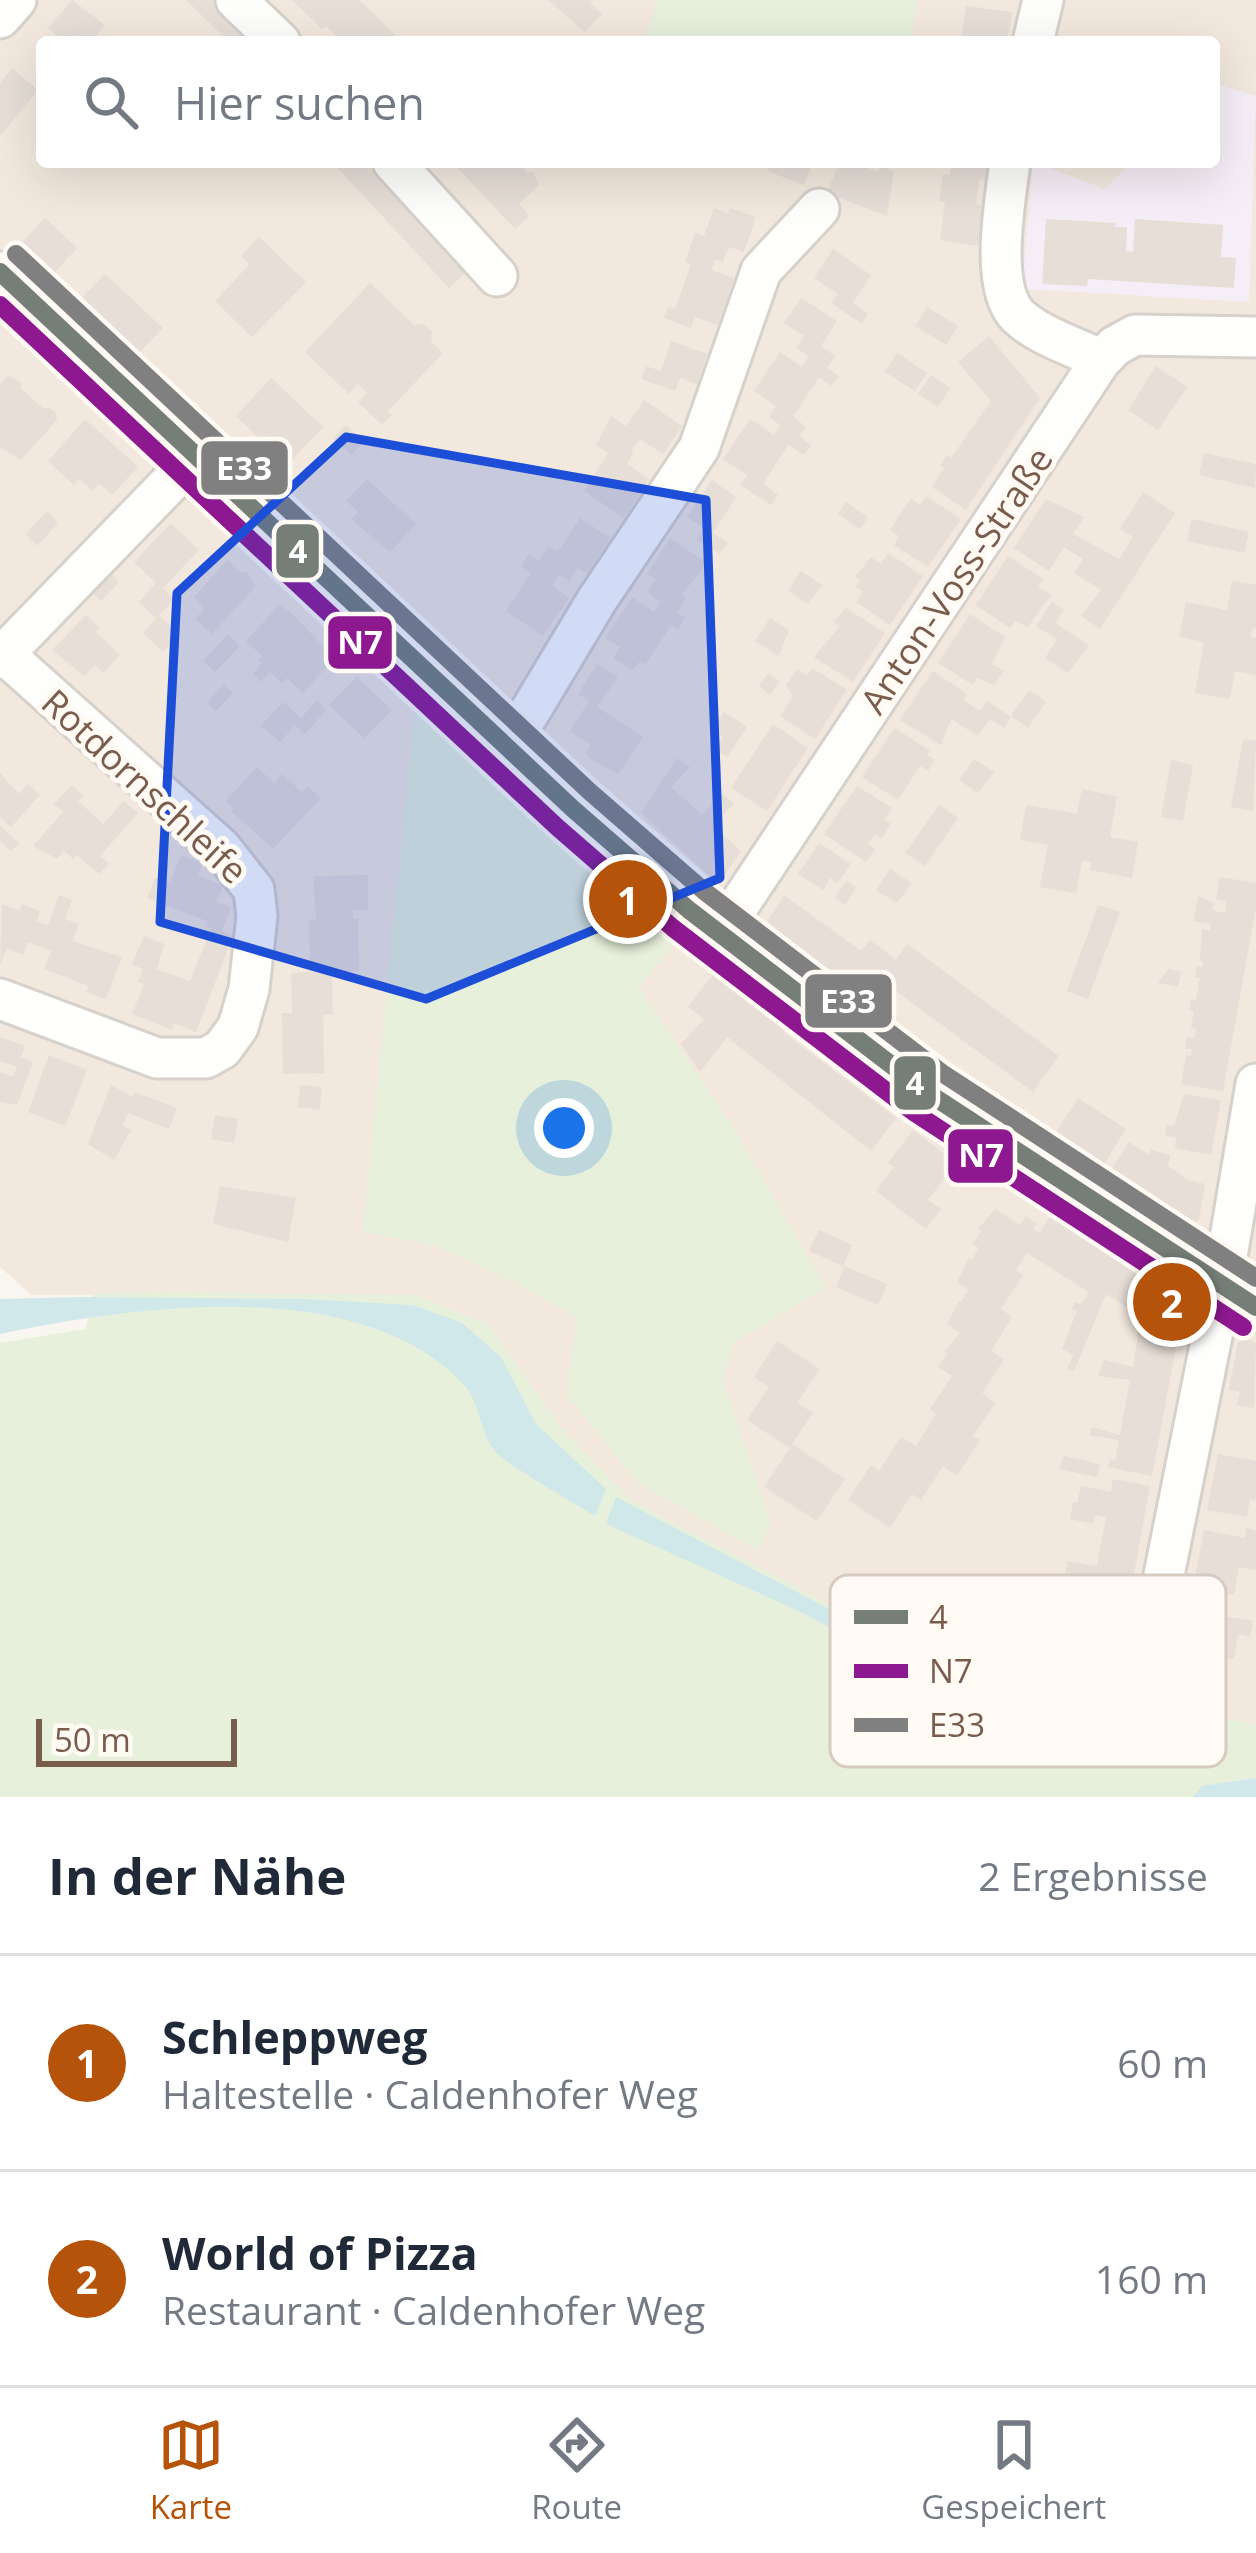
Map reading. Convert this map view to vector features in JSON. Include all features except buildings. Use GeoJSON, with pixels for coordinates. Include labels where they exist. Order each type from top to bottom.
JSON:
{"type":"FeatureCollection","features":[{"type":"Feature","properties":{"kind":"street"},"geometry":{"type":"LineString","coordinates":[[0,18],[16,0]]}},
{"type":"Feature","properties":{"kind":"street"},"geometry":{"type":"LineString","coordinates":[[236,0],[274,36]]}},
{"type":"Feature","properties":{"kind":"street"},"geometry":{"type":"LineString","coordinates":[[1034,36],[1043,0]]}},
{"type":"Feature","properties":{"kind":"street"},"geometry":{"type":"LineString","coordinates":[[398,168],[496,276]]}},
{"type":"Feature","properties":{"kind":"street"},"geometry":{"type":"LineString","coordinates":[[1009,168],[1002,288],[1009,305],[1029,325],[1101,360],[1135,335],[1256,337]]}},
{"type":"Feature","properties":{"kind":"street"},"geometry":{"type":"LineString","coordinates":[[508,748],[597,600],[699,448],[760,272],[819,209]]}},
{"type":"Feature","properties":{"kind":"street"},"geometry":{"type":"LineString","coordinates":[[0,272],[573,809],[719,935],[928,1094],[1256,1307]]}},
{"type":"Feature","properties":{"kind":"street","name":"Anton-Voss-Straße"},"geometry":{"type":"LineString","coordinates":[[719,935],[1101,360]]}},
{"type":"Feature","properties":{"kind":"street"},"geometry":{"type":"LineString","coordinates":[[2,656],[196,456]]}},
{"type":"Feature","properties":{"kind":"street","name":"Rotdornschleife"},"geometry":{"type":"LineString","coordinates":[[0,999],[157,1058],[206,1058],[231,1038],[245,1006],[257,916],[254,890],[220,848],[2,656]]}},
{"type":"Feature","properties":{"kind":"street"},"geometry":{"type":"LineString","coordinates":[[1164,1575],[1222,1286],[1256,1084]]}},
{"type":"Feature","properties":{"kind":"highlighted area"},"geometry":{"type":"Polygon","coordinates":[[[346,437],[706,500],[720,878],[426,999],[160,922],[177,593],[346,437]]]}},
{"type":"Feature","properties":{"kind":"shaded area"},"geometry":{"type":"Polygon","coordinates":[[[0,0],[1256,0],[1256,1778],[1202,1786],[1193,1797],[1136,1767],[1226,1767],[1226,1575],[830,1575],[830,1605],[632,1501],[563,1430],[487,1323],[414,1295],[32,1295],[0,1267],[0,0]]]}},
{"type":"Feature","properties":{"kind":"shaded area"},"geometry":{"type":"Polygon","coordinates":[[[1220,85],[1256,96],[1249,302],[1022,289],[1032,168],[1049,168],[1105,189],[1125,168],[1220,168],[1220,85]]]}},
{"type":"Feature","properties":{"kind":"green space"},"geometry":{"type":"Polygon","coordinates":[[[657,0],[917,0],[911,36],[646,36],[657,0]]]}},
{"type":"Feature","properties":{"kind":"green space"},"geometry":{"type":"Polygon","coordinates":[[[415,708],[622,901],[678,940],[638,987],[730,1122],[826,1288],[734,1342],[722,1377],[771,1522],[758,1550],[639,1484],[566,1394],[577,1318],[513,1281],[434,1245],[363,1232],[415,708]]]}},
{"type":"Feature","properties":{"kind":"green space"},"geometry":{"type":"Polygon","coordinates":[[[93,1293],[414,1295],[487,1323],[563,1430],[632,1501],[830,1605],[830,1767],[1226,1767],[1226,1719],[1256,1725],[1256,1778],[1202,1786],[1193,1797],[0,1797],[0,1343],[86,1329],[93,1293]]]}},
{"type":"Feature","properties":{"kind":"water"},"geometry":{"type":"Polygon","coordinates":[[[0,1299],[413,1305],[462,1323],[501,1357],[536,1424],[606,1489],[595,1516],[513,1466],[490,1444],[464,1385],[420,1350],[367,1326],[307,1312],[179,1308],[0,1334],[0,1299]]]}},
{"type":"Feature","properties":{"kind":"water"},"geometry":{"type":"Polygon","coordinates":[[[616,1497],[830,1609],[830,1628],[801,1612],[606,1524],[616,1497]]]}},
{"type":"Feature","properties":{"kind":"water"},"geometry":{"type":"Polygon","coordinates":[[[1256,1778],[1256,1797],[1193,1797],[1202,1786],[1256,1778]]]}},
{"type":"Feature","properties":{"kind":"transit line","name":"E33"},"geometry":{"type":"LineString","coordinates":[[16,254],[589,791],[704,891],[942,1073],[1256,1278]]}},
{"type":"Feature","properties":{"kind":"transit line","name":"4"},"geometry":{"type":"LineString","coordinates":[[0,272],[573,809],[689,910],[928,1093],[1256,1307]]}},
{"type":"Feature","properties":{"kind":"transit line","name":"N7"},"geometry":{"type":"LineString","coordinates":[[0,305],[557,827],[673,928],[915,1113],[1243,1327]]}},
{"type":"Feature","properties":{"kind":"place","name":"Schleppweg"},"geometry":{"type":"Point","coordinates":[628,899]}},
{"type":"Feature","properties":{"kind":"place","name":"World of Pizza"},"geometry":{"type":"Point","coordinates":[1172,1302]}}]}
